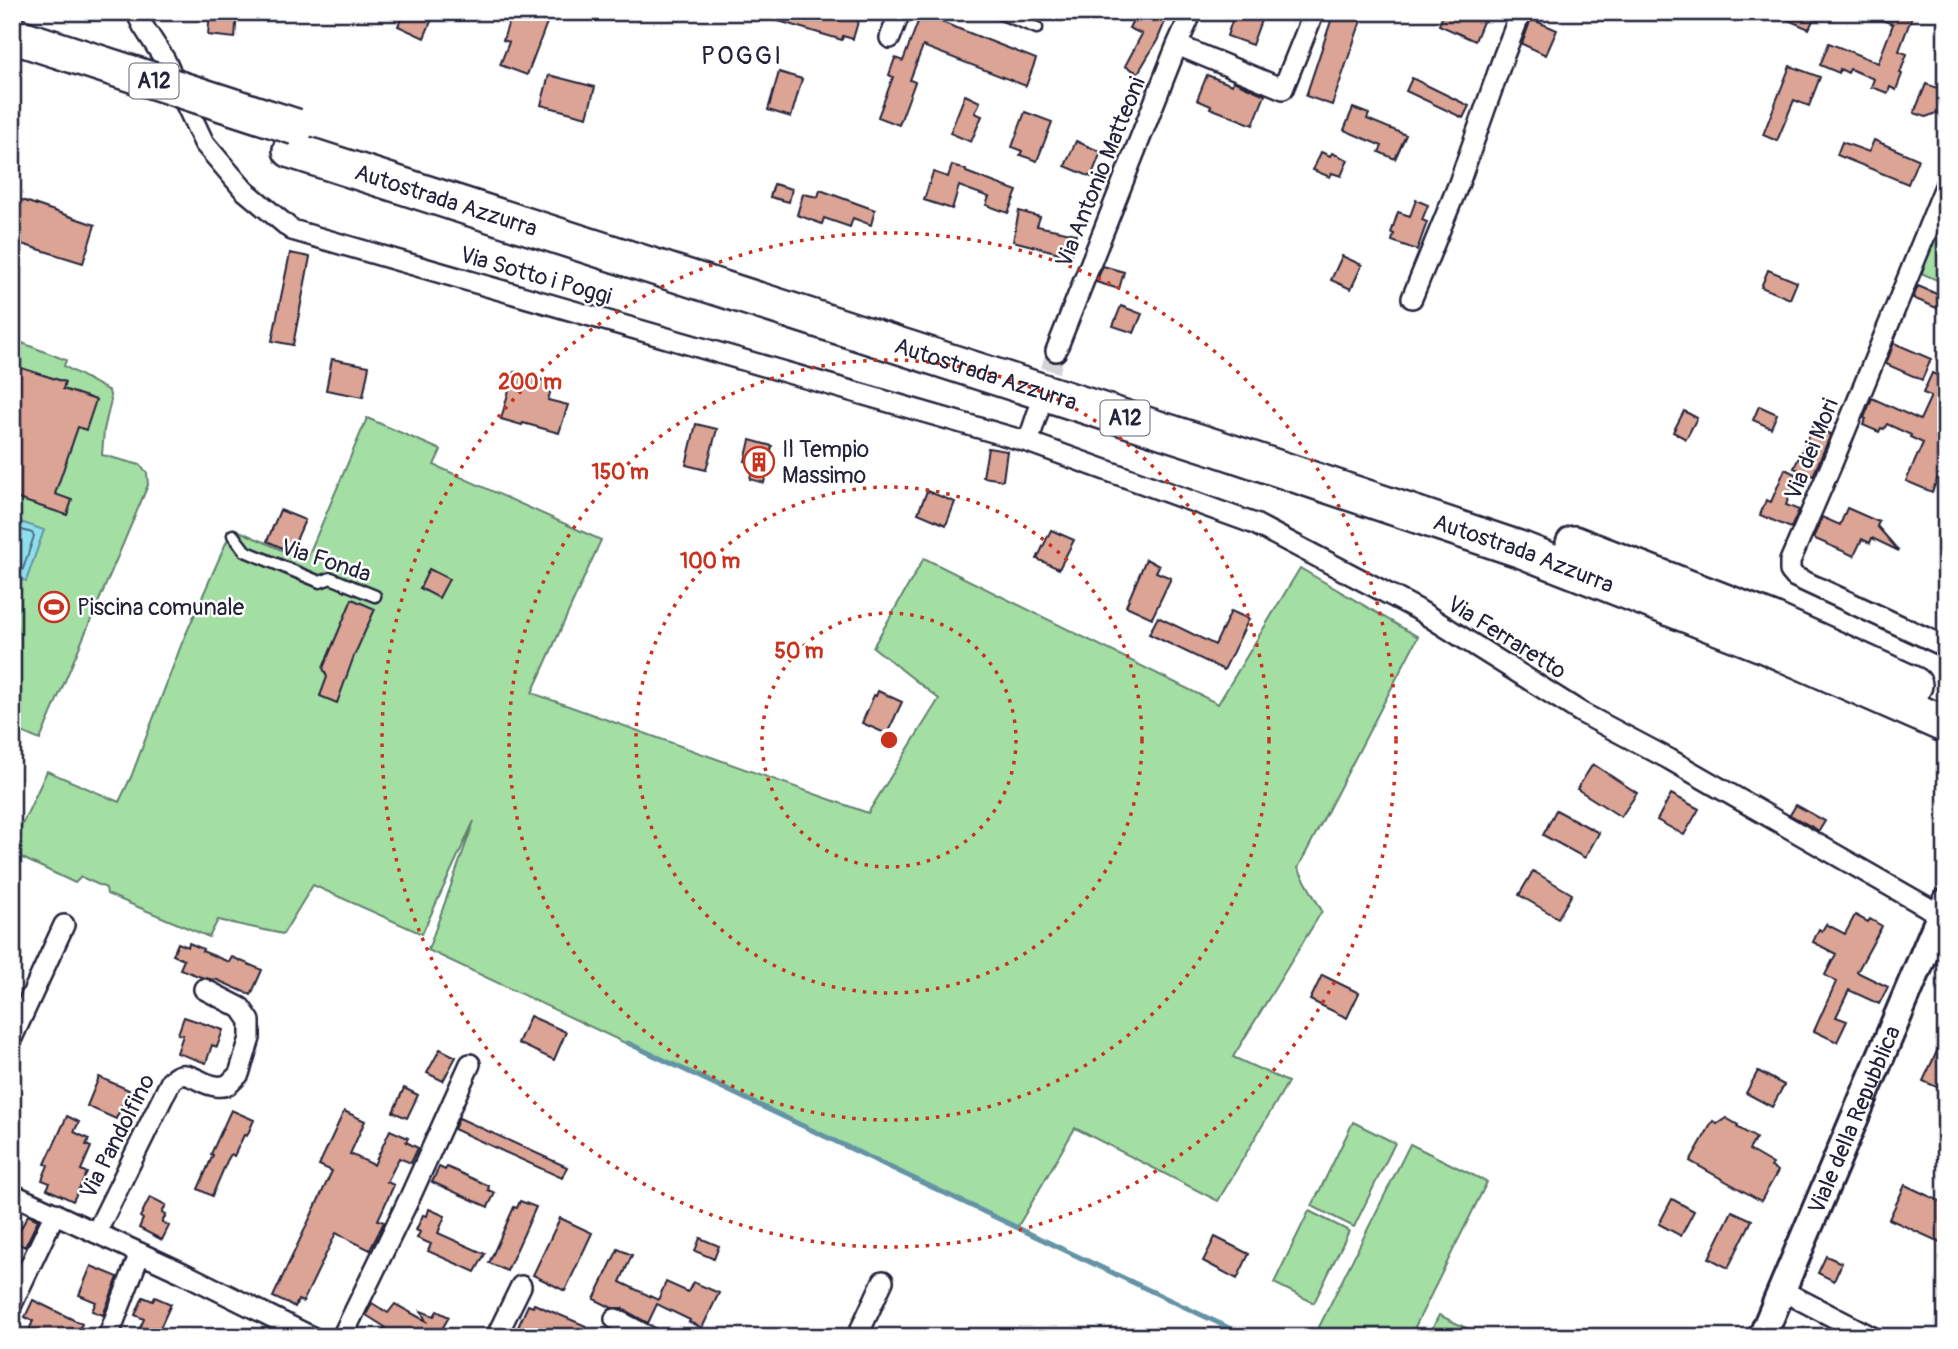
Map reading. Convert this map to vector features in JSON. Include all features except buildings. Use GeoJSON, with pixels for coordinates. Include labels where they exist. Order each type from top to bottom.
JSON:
{"type":"FeatureCollection","features":[{"type":"Feature","properties":{"kind":"highway","name":"Autostrada Azzurra"},"geometry":{"type":"LineString","coordinates":[[12,35],[293,138],[1522,550],[1762,644],[1946,725]]}},
{"type":"Feature","properties":{"kind":"highway","name":"Autostrada Azzurra"},"geometry":{"type":"LineString","coordinates":[[12,60],[293,138],[1221,425],[1530,527],[1771,620],[1946,699]]}},
{"type":"Feature","properties":{"kind":"main road","name":"Viale della Repubblica"},"geometry":{"type":"LineString","coordinates":[[1762,1337],[1944,911]]}},
{"type":"Feature","properties":{"kind":"street","name":"Via Sotto i Poggi"},"geometry":{"type":"LineString","coordinates":[[136,12],[165,60],[204,143],[244,190],[292,230],[1028,442]]}},
{"type":"Feature","properties":{"kind":"street"},"geometry":{"type":"LineString","coordinates":[[890,38],[900,12]]}},
{"type":"Feature","properties":{"kind":"street","name":"Via Antonio Matteoni"},"geometry":{"type":"LineString","coordinates":[[1056,351],[1192,12]]}},
{"type":"Feature","properties":{"kind":"street"},"geometry":{"type":"LineString","coordinates":[[1177,45],[1283,89],[1314,12]]}},
{"type":"Feature","properties":{"kind":"street"},"geometry":{"type":"LineString","coordinates":[[1412,298],[1459,183],[1521,12]]}},
{"type":"Feature","properties":{"kind":"street","name":"Via dei Mori"},"geometry":{"type":"LineString","coordinates":[[1946,184],[1790,561],[1790,571],[1795,577],[1946,647]]}},
{"type":"Feature","properties":{"kind":"street"},"geometry":{"type":"LineString","coordinates":[[1028,442],[1038,412]]}},
{"type":"Feature","properties":{"kind":"street","name":"Via Ferraretto"},"geometry":{"type":"LineString","coordinates":[[1028,442],[1255,524],[1417,609],[1581,713],[1944,911]]}},
{"type":"Feature","properties":{"kind":"street"},"geometry":{"type":"LineString","coordinates":[[12,1038],[64,925]]}},
{"type":"Feature","properties":{"kind":"street","name":"Via Pandolfino"},"geometry":{"type":"LineString","coordinates":[[96,1233],[171,1081],[177,1074],[183,1073],[214,1087],[228,1085],[239,1074],[250,1038],[250,1021],[242,1008],[204,989]]}},
{"type":"Feature","properties":{"kind":"street"},"geometry":{"type":"LineString","coordinates":[[342,1337],[471,1063]]}},
{"type":"Feature","properties":{"kind":"street","name":"Via Pandolfino"},"geometry":{"type":"LineString","coordinates":[[12,1194],[140,1252],[312,1337]]}},
{"type":"Feature","properties":{"kind":"street","name":"Via Pandolfino"},"geometry":{"type":"LineString","coordinates":[[12,1304],[55,1213]]}},
{"type":"Feature","properties":{"kind":"street"},"geometry":{"type":"LineString","coordinates":[[108,1337],[140,1252]]}},
{"type":"Feature","properties":{"kind":"street"},"geometry":{"type":"LineString","coordinates":[[857,1337],[883,1281]]}},
{"type":"Feature","properties":{"kind":"street"},"geometry":{"type":"LineString","coordinates":[[496,1337],[521,1286]]}},
{"type":"Feature","properties":{"kind":"street"},"geometry":{"type":"LineString","coordinates":[[1783,1291],[1872,1337]]}},
{"type":"Feature","properties":{"kind":"street"},"geometry":{"type":"LineString","coordinates":[[615,1319],[649,1337]]}},
{"type":"Feature","properties":{"kind":"lane"},"geometry":{"type":"LineString","coordinates":[[996,12],[1037,28]]}},
{"type":"Feature","properties":{"kind":"lane","name":"Via Fonda"},"geometry":{"type":"LineString","coordinates":[[233,535],[245,551],[320,582],[331,578],[374,596]]}},
{"type":"Feature","properties":{"kind":"green space"},"geometry":{"type":"Polygon","coordinates":[[[1946,211],[1946,284],[1921,273],[1946,211]]]}},
{"type":"Feature","properties":{"kind":"green space","name":"Piscina comunale"},"geometry":{"type":"Polygon","coordinates":[[[12,339],[66,360],[64,366],[109,391],[111,400],[102,455],[140,465],[147,473],[148,485],[40,740],[12,728],[12,339]]]}},
{"type":"Feature","properties":{"kind":"green space"},"geometry":{"type":"Polygon","coordinates":[[[367,418],[441,450],[434,465],[601,540],[532,693],[868,813],[939,699],[873,647],[924,558],[1218,704],[1300,568],[1418,637],[1298,868],[1322,911],[1233,1057],[1288,1082],[1218,1201],[1075,1128],[1017,1228],[428,950],[474,821],[422,934],[313,885],[283,934],[218,920],[209,937],[107,894],[106,888],[81,877],[75,883],[12,853],[12,846],[47,771],[119,802],[182,643],[229,536],[235,529],[306,561],[367,418]]]}},
{"type":"Feature","properties":{"kind":"green space"},"geometry":{"type":"Polygon","coordinates":[[[1353,1122],[1395,1143],[1354,1227],[1312,1206],[1353,1122]]]}},
{"type":"Feature","properties":{"kind":"green space"},"geometry":{"type":"Polygon","coordinates":[[[1410,1144],[1487,1182],[1410,1337],[1314,1337],[1410,1144]]]}},
{"type":"Feature","properties":{"kind":"green space"},"geometry":{"type":"Polygon","coordinates":[[[1309,1211],[1349,1231],[1314,1303],[1274,1283],[1309,1211]]]}},
{"type":"Feature","properties":{"kind":"green space"},"geometry":{"type":"Polygon","coordinates":[[[1439,1315],[1483,1336],[1428,1337],[1439,1315]]]}},
{"type":"Feature","properties":{"kind":"water"},"geometry":{"type":"Polygon","coordinates":[[[12,519],[44,530],[26,581],[12,576],[12,519]]]}},
{"type":"Feature","properties":{"kind":"waterway"},"geometry":{"type":"LineString","coordinates":[[628,1043],[1248,1337]]}},
{"type":"Feature","properties":{"kind":"tunnel"},"geometry":{"type":"LineString","coordinates":[[1042,398],[1056,351]]}},
{"type":"Feature","properties":{"kind":"place","name":"Il Tempio Massimo"},"geometry":{"type":"Point","coordinates":[759,462]}},
{"type":"Feature","properties":{"kind":"place","name":"Piscina comunale"},"geometry":{"type":"Point","coordinates":[54,607]}},
{"type":"Feature","properties":{"kind":"district","name":"POGGI"},"geometry":{"type":"Point","coordinates":[742,55]}}]}
